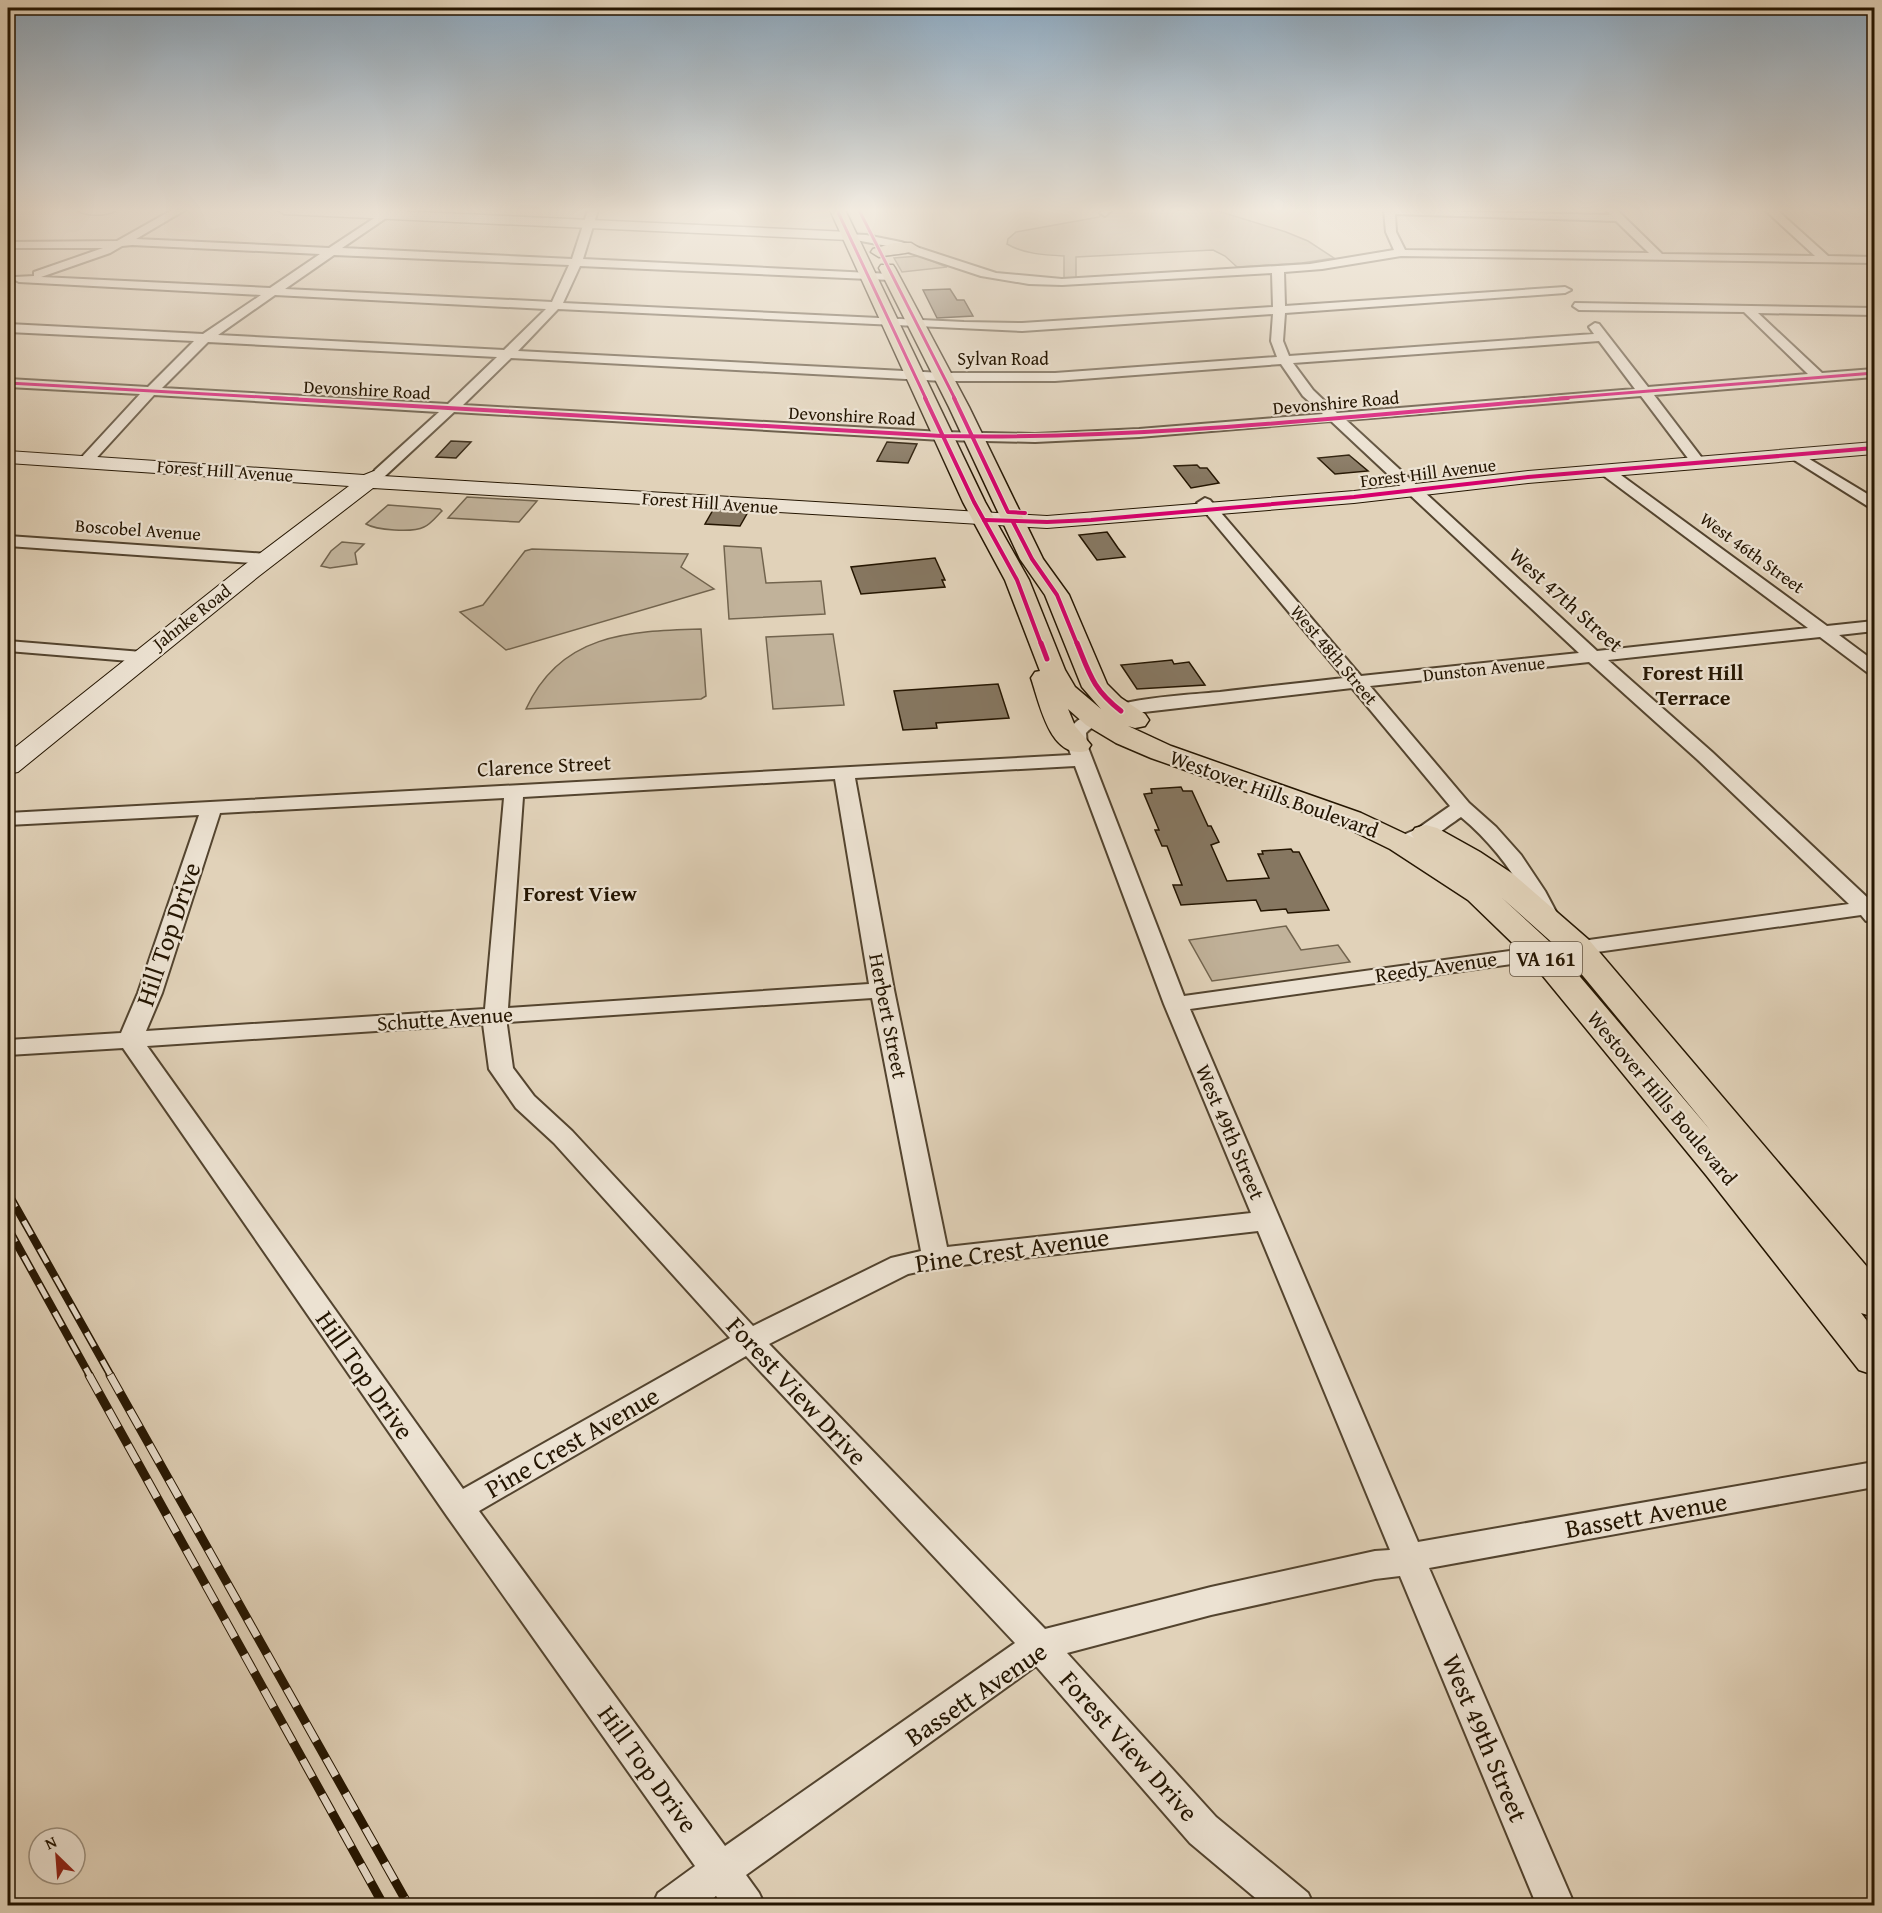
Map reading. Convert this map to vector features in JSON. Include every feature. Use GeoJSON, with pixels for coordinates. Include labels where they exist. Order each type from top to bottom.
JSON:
{"type":"FeatureCollection","features":[{"type":"Feature","properties":{"kind":"main road"},"geometry":{"type":"LineString","coordinates":[[878,299],[942,436],[1020,587],[1047,659],[1044,678],[1062,729],[1094,734]]}},
{"type":"Feature","properties":{"kind":"main road","name":"Westover Hills Boulevard"},"geometry":{"type":"LineString","coordinates":[[903,299],[1010,517],[1032,559],[1057,595],[1095,687],[1103,697],[1094,734]]}},
{"type":"Feature","properties":{"kind":"main road","name":"Forest Hill Avenue"},"geometry":{"type":"LineString","coordinates":[[8,451],[88,459],[1010,517],[1354,497],[1411,489],[1605,470],[1875,448]]}},
{"type":"Feature","properties":{"kind":"main road","name":"Forest Hill Avenue"},"geometry":{"type":"LineString","coordinates":[[8,457],[88,459]]}},
{"type":"Feature","properties":{"kind":"main road","name":"Jahnke Road"},"geometry":{"type":"LineString","coordinates":[[8,766],[142,657],[374,477]]}},
{"type":"Feature","properties":{"kind":"main road","name":"Westover Hills Boulevard"},"geometry":{"type":"LineString","coordinates":[[1094,734],[1126,737],[1161,752],[1469,858],[1546,937],[1875,1359]]}},
{"type":"Feature","properties":{"kind":"main road","name":"Westover Hills Boulevard"},"geometry":{"type":"LineString","coordinates":[[1094,734],[1165,735],[1362,804],[1412,838]]}},
{"type":"Feature","properties":{"kind":"main road","name":"Westover Hills Boulevard"},"geometry":{"type":"LineString","coordinates":[[1546,937],[1577,947],[1875,1302]]}},
{"type":"Feature","properties":{"kind":"street"},"geometry":{"type":"LineString","coordinates":[[88,459],[150,392],[206,338],[262,299]]}},
{"type":"Feature","properties":{"kind":"street"},"geometry":{"type":"LineString","coordinates":[[420,299],[890,324],[1022,327],[1432,299]]}},
{"type":"Feature","properties":{"kind":"street"},"geometry":{"type":"LineString","coordinates":[[374,477],[509,354],[556,306],[559,299]]}},
{"type":"Feature","properties":{"kind":"street","name":"West 47th Street"},"geometry":{"type":"LineString","coordinates":[[1279,299],[1276,341],[1285,361],[1308,393],[1594,657],[1706,756],[1872,911]]}},
{"type":"Feature","properties":{"kind":"street"},"geometry":{"type":"LineString","coordinates":[[1573,299],[1646,391],[1698,462]]}},
{"type":"Feature","properties":{"kind":"street"},"geometry":{"type":"LineString","coordinates":[[1579,306],[1875,311]]}},
{"type":"Feature","properties":{"kind":"street"},"geometry":{"type":"LineString","coordinates":[[1747,309],[1819,378]]}},
{"type":"Feature","properties":{"kind":"street","name":"Sylvan Road"},"geometry":{"type":"LineString","coordinates":[[8,327],[915,377],[1055,377],[1603,338]]}},
{"type":"Feature","properties":{"kind":"street","name":"Devonshire Road"},"geometry":{"type":"LineString","coordinates":[[8,383],[450,410],[942,436],[1035,438],[1334,418],[1875,373]]}},
{"type":"Feature","properties":{"kind":"street"},"geometry":{"type":"LineString","coordinates":[[1796,455],[1875,504]]}},
{"type":"Feature","properties":{"kind":"street","name":"West 46th Street"},"geometry":{"type":"LineString","coordinates":[[1605,470],[1875,669]]}},
{"type":"Feature","properties":{"kind":"street","name":"West 48th Street"},"geometry":{"type":"LineString","coordinates":[[1208,507],[1462,807],[1477,819],[1528,879],[1542,900],[1546,937]]}},
{"type":"Feature","properties":{"kind":"street","name":"Boscobel Avenue"},"geometry":{"type":"LineString","coordinates":[[8,541],[267,559]]}},
{"type":"Feature","properties":{"kind":"street","name":"Dunston Avenue"},"geometry":{"type":"LineString","coordinates":[[1094,734],[1165,703],[1875,626]]}},
{"type":"Feature","properties":{"kind":"street"},"geometry":{"type":"LineString","coordinates":[[8,646],[142,657]]}},
{"type":"Feature","properties":{"kind":"street","name":"Clarence Street"},"geometry":{"type":"LineString","coordinates":[[8,819],[844,773],[1094,734]]}},
{"type":"Feature","properties":{"kind":"street","name":"West 49th Street"},"geometry":{"type":"LineString","coordinates":[[1094,734],[1176,1004],[1408,1560],[1556,1905]]}},
{"type":"Feature","properties":{"kind":"street","name":"Herbert Street"},"geometry":{"type":"LineString","coordinates":[[844,773],[882,990],[936,1257]]}},
{"type":"Feature","properties":{"kind":"street","name":"Forest View Drive"},"geometry":{"type":"LineString","coordinates":[[514,791],[495,1016],[501,1069],[525,1102],[563,1137],[749,1341],[1039,1645],[1203,1830],[1295,1905]]}},
{"type":"Feature","properties":{"kind":"street"},"geometry":{"type":"LineString","coordinates":[[1412,838],[1462,807]]}},
{"type":"Feature","properties":{"kind":"street","name":"Hill Top Drive"},"geometry":{"type":"LineString","coordinates":[[211,809],[150,993],[129,1040],[458,1507],[746,1905]]}},
{"type":"Feature","properties":{"kind":"street"},"geometry":{"type":"LineString","coordinates":[[1577,947],[1872,911]]}},
{"type":"Feature","properties":{"kind":"street","name":"Reedy Avenue"},"geometry":{"type":"LineString","coordinates":[[1176,1004],[1546,937]]}},
{"type":"Feature","properties":{"kind":"street","name":"Schutte Avenue"},"geometry":{"type":"LineString","coordinates":[[8,1048],[882,990]]}},
{"type":"Feature","properties":{"kind":"street","name":"Pine Crest Avenue"},"geometry":{"type":"LineString","coordinates":[[458,1507],[749,1341],[901,1265],[936,1257],[1267,1221]]}},
{"type":"Feature","properties":{"kind":"street","name":"Bassett Avenue"},"geometry":{"type":"LineString","coordinates":[[671,1905],[1039,1645],[1212,1601],[1375,1565],[1875,1474]]}},
{"type":"Feature","properties":{"kind":"shaded area"},"geometry":{"type":"Polygon","coordinates":[[[467,497],[537,501],[519,522],[448,518],[467,497]]]}},
{"type":"Feature","properties":{"kind":"shaded area"},"geometry":{"type":"Polygon","coordinates":[[[388,505],[442,511],[429,524],[418,529],[394,530],[366,524],[388,505]]]}},
{"type":"Feature","properties":{"kind":"shaded area"},"geometry":{"type":"Polygon","coordinates":[[[342,542],[364,544],[355,553],[357,564],[330,568],[321,566],[331,551],[342,542]]]}},
{"type":"Feature","properties":{"kind":"shaded area"},"geometry":{"type":"Polygon","coordinates":[[[724,546],[761,548],[766,583],[821,581],[825,614],[729,619],[724,546]]]}},
{"type":"Feature","properties":{"kind":"shaded area"},"geometry":{"type":"Polygon","coordinates":[[[532,549],[688,554],[681,567],[714,589],[506,650],[460,612],[483,605],[525,551],[532,549]]]}},
{"type":"Feature","properties":{"kind":"shaded area"},"geometry":{"type":"Polygon","coordinates":[[[701,629],[706,696],[701,699],[526,709],[540,684],[557,665],[577,651],[623,635],[701,629]]]}},
{"type":"Feature","properties":{"kind":"shaded area"},"geometry":{"type":"Polygon","coordinates":[[[833,634],[844,705],[773,709],[766,637],[833,634]]]}},
{"type":"Feature","properties":{"kind":"shaded area"},"geometry":{"type":"Polygon","coordinates":[[[1286,926],[1301,950],[1338,945],[1350,962],[1212,981],[1189,940],[1286,926]]]}},
{"type":"Feature","properties":{"kind":"building"},"geometry":{"type":"Polygon","coordinates":[[[928,299],[964,300],[973,316],[937,318],[928,299]]]}},
{"type":"Feature","properties":{"kind":"building"},"geometry":{"type":"Polygon","coordinates":[[[451,441],[471,442],[456,458],[436,457],[451,441]]]}},
{"type":"Feature","properties":{"kind":"building"},"geometry":{"type":"Polygon","coordinates":[[[887,442],[917,444],[908,463],[877,461],[887,442]]]}},
{"type":"Feature","properties":{"kind":"building"},"geometry":{"type":"Polygon","coordinates":[[[1349,455],[1368,471],[1335,474],[1318,458],[1349,455]]]}},
{"type":"Feature","properties":{"kind":"building"},"geometry":{"type":"Polygon","coordinates":[[[1197,465],[1200,468],[1207,468],[1219,483],[1191,488],[1174,466],[1197,465]]]}},
{"type":"Feature","properties":{"kind":"building"},"geometry":{"type":"Polygon","coordinates":[[[713,510],[748,512],[740,526],[705,524],[713,510]]]}},
{"type":"Feature","properties":{"kind":"building"},"geometry":{"type":"Polygon","coordinates":[[[1107,532],[1125,557],[1097,560],[1079,535],[1107,532]]]}},
{"type":"Feature","properties":{"kind":"building"},"geometry":{"type":"Polygon","coordinates":[[[935,558],[945,580],[942,580],[945,587],[861,594],[851,567],[935,558]]]}},
{"type":"Feature","properties":{"kind":"building"},"geometry":{"type":"Polygon","coordinates":[[[1172,660],[1174,664],[1189,662],[1205,685],[1137,689],[1121,665],[1172,660]]]}},
{"type":"Feature","properties":{"kind":"building"},"geometry":{"type":"Polygon","coordinates":[[[998,684],[1009,718],[936,723],[937,728],[903,730],[894,691],[998,684]]]}},
{"type":"Feature","properties":{"kind":"building"},"geometry":{"type":"Polygon","coordinates":[[[1181,787],[1183,791],[1192,791],[1208,826],[1211,826],[1219,842],[1211,845],[1227,881],[1269,878],[1258,854],[1263,854],[1262,851],[1291,849],[1293,852],[1299,852],[1329,910],[1288,913],[1286,909],[1261,911],[1256,900],[1181,905],[1173,885],[1182,885],[1167,846],[1162,846],[1155,830],[1159,830],[1144,794],[1152,793],[1151,789],[1181,787]]]}},
{"type":"Feature","properties":{"kind":"railway"},"geometry":{"type":"LineString","coordinates":[[8,1193],[111,1376]]}},
{"type":"Feature","properties":{"kind":"railway"},"geometry":{"type":"LineString","coordinates":[[8,1228],[90,1376]]}},
{"type":"Feature","properties":{"kind":"railway"},"geometry":{"type":"LineString","coordinates":[[89,1375],[384,1906]]}},
{"type":"Feature","properties":{"kind":"railway"},"geometry":{"type":"LineString","coordinates":[[110,1375],[409,1906]]}},
{"type":"Feature","properties":{"kind":"cycle path"},"geometry":{"type":"LineString","coordinates":[[879,299],[974,502],[1017,580],[1047,659]]}},
{"type":"Feature","properties":{"kind":"cycle path"},"geometry":{"type":"LineString","coordinates":[[904,299],[959,407],[1008,512],[1025,513]]}},
{"type":"Feature","properties":{"kind":"cycle path"},"geometry":{"type":"LineString","coordinates":[[8,383],[942,436],[1035,438],[1139,433],[1874,373]]}},
{"type":"Feature","properties":{"kind":"cycle path"},"geometry":{"type":"LineString","coordinates":[[984,520],[1047,522],[1091,520],[1354,497],[1528,477],[1874,448]]}},
{"type":"Feature","properties":{"kind":"cycle path"},"geometry":{"type":"LineString","coordinates":[[1013,522],[1032,559],[1057,595],[1095,687],[1103,697],[1121,711]]}},
{"type":"Feature","properties":{"kind":"district","name":"Forest Hill Terrace"},"geometry":{"type":"Point","coordinates":[1693,684]}},
{"type":"Feature","properties":{"kind":"district","name":"Forest View"},"geometry":{"type":"Point","coordinates":[580,893]}}]}
